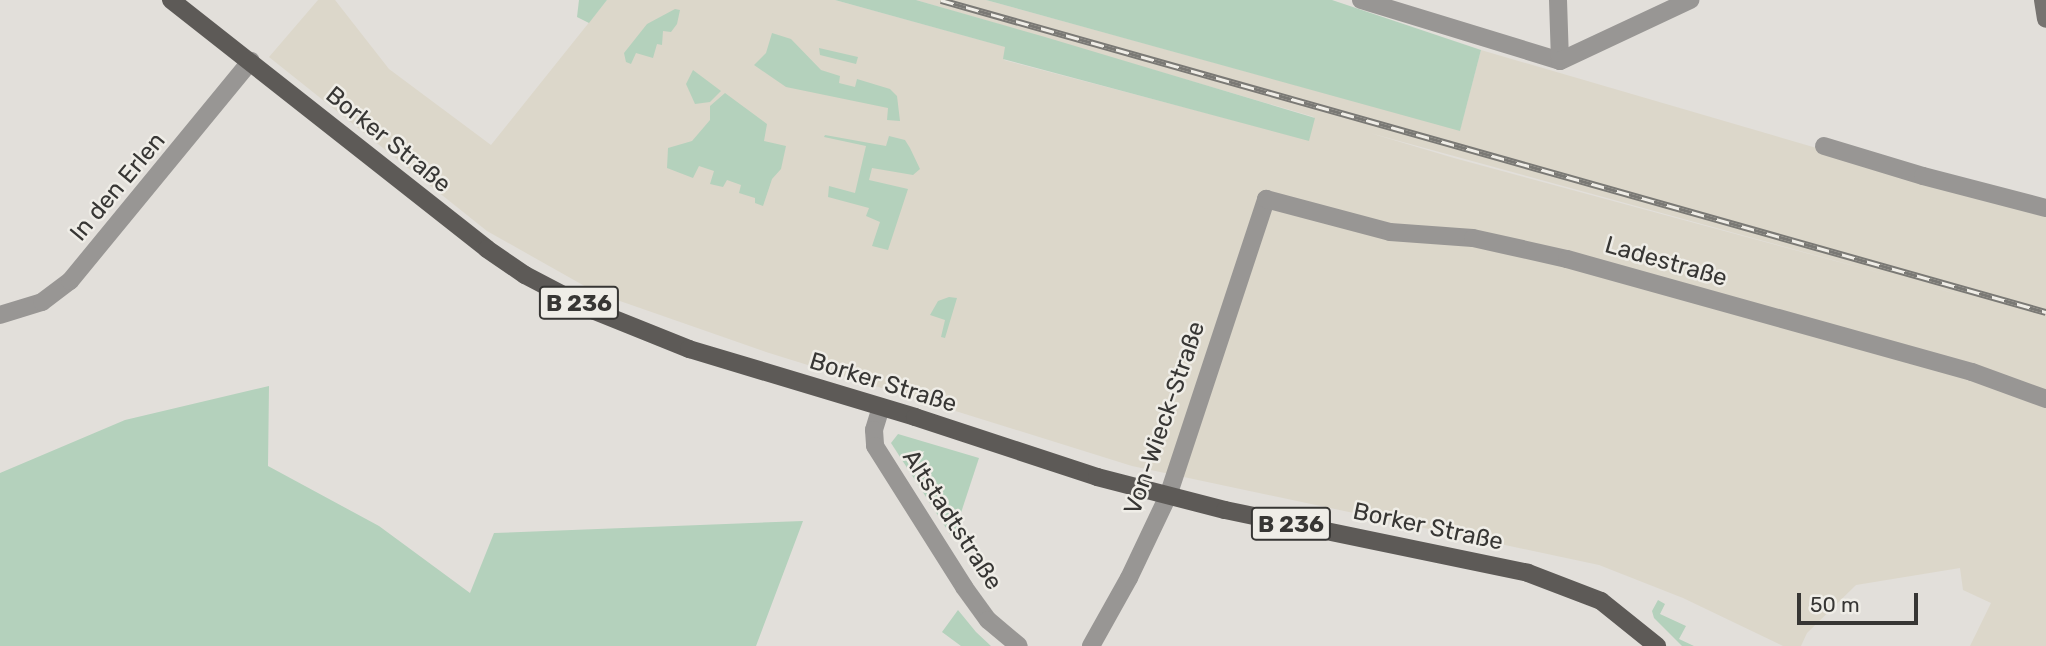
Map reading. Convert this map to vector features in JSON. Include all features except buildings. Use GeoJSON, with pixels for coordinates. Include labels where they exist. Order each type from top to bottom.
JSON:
{"type":"FeatureCollection","features":[{"type":"Feature","properties":{"kind":"main road","name":"Borker Straße"},"geometry":{"type":"LineString","coordinates":[[171,0],[451,222],[525,275],[592,310],[689,349],[881,407],[1097,477],[1168,496],[1528,573],[1601,601],[1657,646]]}},
{"type":"Feature","properties":{"kind":"main road"},"geometry":{"type":"LineString","coordinates":[[2043,0],[2046,19]]}},
{"type":"Feature","properties":{"kind":"street"},"geometry":{"type":"LineString","coordinates":[[1362,0],[1560,61],[1690,0]]}},
{"type":"Feature","properties":{"kind":"street"},"geometry":{"type":"LineString","coordinates":[[1558,0],[1560,61]]}},
{"type":"Feature","properties":{"kind":"street","name":"In den Erlen"},"geometry":{"type":"LineString","coordinates":[[0,315],[42,302],[70,281],[251,61]]}},
{"type":"Feature","properties":{"kind":"street"},"geometry":{"type":"LineString","coordinates":[[1824,146],[1923,176],[2046,208]]}},
{"type":"Feature","properties":{"kind":"street","name":"Ladestraße"},"geometry":{"type":"LineString","coordinates":[[1266,199],[1390,232],[1473,238],[1567,259],[1972,372],[2046,398]]}},
{"type":"Feature","properties":{"kind":"street","name":"Von-Wieck-Straße"},"geometry":{"type":"LineString","coordinates":[[1091,646],[1129,578],[1168,496],[1266,199]]}},
{"type":"Feature","properties":{"kind":"street","name":"Altstadtstraße"},"geometry":{"type":"LineString","coordinates":[[881,407],[874,430],[875,446],[964,587],[988,620],[1018,646]]}},
{"type":"Feature","properties":{"kind":"shaded area"},"geometry":{"type":"Polygon","coordinates":[[[318,0],[335,0],[389,69],[491,145],[607,0],[835,0],[1006,47],[1004,60],[1309,140],[1314,117],[916,0],[986,0],[1460,130],[1481,50],[2046,215],[2046,646],[1970,646],[1991,603],[1963,590],[1960,568],[1856,585],[1807,633],[1801,646],[1783,646],[1683,598],[1599,565],[1132,466],[766,352],[597,293],[487,231],[269,57],[318,0]],[[1370,133],[1454,158],[1902,279],[1370,133]]]}},
{"type":"Feature","properties":{"kind":"green space"},"geometry":{"type":"Polygon","coordinates":[[[579,0],[607,0],[589,23],[577,17],[579,0]]]}},
{"type":"Feature","properties":{"kind":"green space"},"geometry":{"type":"Polygon","coordinates":[[[835,0],[916,0],[1045,37],[1315,118],[1309,141],[1003,59],[1005,47],[835,0]]]}},
{"type":"Feature","properties":{"kind":"green space"},"geometry":{"type":"Polygon","coordinates":[[[986,0],[1332,0],[1481,50],[1460,131],[986,0]]]}},
{"type":"Feature","properties":{"kind":"green space"},"geometry":{"type":"Polygon","coordinates":[[[675,9],[680,10],[677,24],[671,32],[663,31],[662,45],[657,44],[653,58],[636,53],[631,64],[626,62],[624,53],[647,24],[675,9]]]}},
{"type":"Feature","properties":{"kind":"green space"},"geometry":{"type":"Polygon","coordinates":[[[772,33],[791,39],[821,70],[840,76],[839,83],[855,87],[857,79],[890,89],[897,96],[900,121],[887,120],[888,108],[786,87],[754,65],[766,53],[772,33]]]}},
{"type":"Feature","properties":{"kind":"green space"},"geometry":{"type":"Polygon","coordinates":[[[819,48],[858,57],[856,64],[820,55],[819,48]]]}},
{"type":"Feature","properties":{"kind":"green space"},"geometry":{"type":"Polygon","coordinates":[[[693,70],[721,91],[710,102],[695,104],[686,84],[693,70]]]}},
{"type":"Feature","properties":{"kind":"green space"},"geometry":{"type":"Polygon","coordinates":[[[725,93],[767,124],[764,141],[786,146],[781,169],[772,179],[763,206],[755,203],[755,198],[739,193],[741,185],[727,180],[723,187],[710,184],[714,171],[699,166],[693,178],[667,168],[668,148],[692,141],[710,120],[710,106],[725,93]]]}},
{"type":"Feature","properties":{"kind":"green space"},"geometry":{"type":"Polygon","coordinates":[[[825,135],[886,146],[889,136],[905,140],[910,148],[920,169],[913,175],[872,168],[869,180],[908,189],[888,250],[872,246],[880,222],[866,216],[869,208],[828,197],[829,186],[855,193],[866,146],[824,137],[825,135]]]}},
{"type":"Feature","properties":{"kind":"green space"},"geometry":{"type":"Polygon","coordinates":[[[949,297],[957,298],[945,338],[941,337],[945,320],[930,315],[938,301],[949,297]]]}},
{"type":"Feature","properties":{"kind":"green space"},"geometry":{"type":"Polygon","coordinates":[[[269,386],[268,466],[379,526],[470,593],[494,533],[803,521],[756,646],[0,646],[0,473],[125,420],[269,386]]]}},
{"type":"Feature","properties":{"kind":"green space"},"geometry":{"type":"Polygon","coordinates":[[[898,434],[979,458],[955,531],[950,534],[891,443],[898,434]]]}},
{"type":"Feature","properties":{"kind":"green space"},"geometry":{"type":"Polygon","coordinates":[[[1658,600],[1665,604],[1660,614],[1686,626],[1679,639],[1694,646],[1682,646],[1654,618],[1652,611],[1658,600]]]}},
{"type":"Feature","properties":{"kind":"green space"},"geometry":{"type":"Polygon","coordinates":[[[958,610],[991,646],[961,646],[942,632],[958,610]]]}},
{"type":"Feature","properties":{"kind":"railway"},"geometry":{"type":"LineString","coordinates":[[941,0],[2046,312]]}}]}
